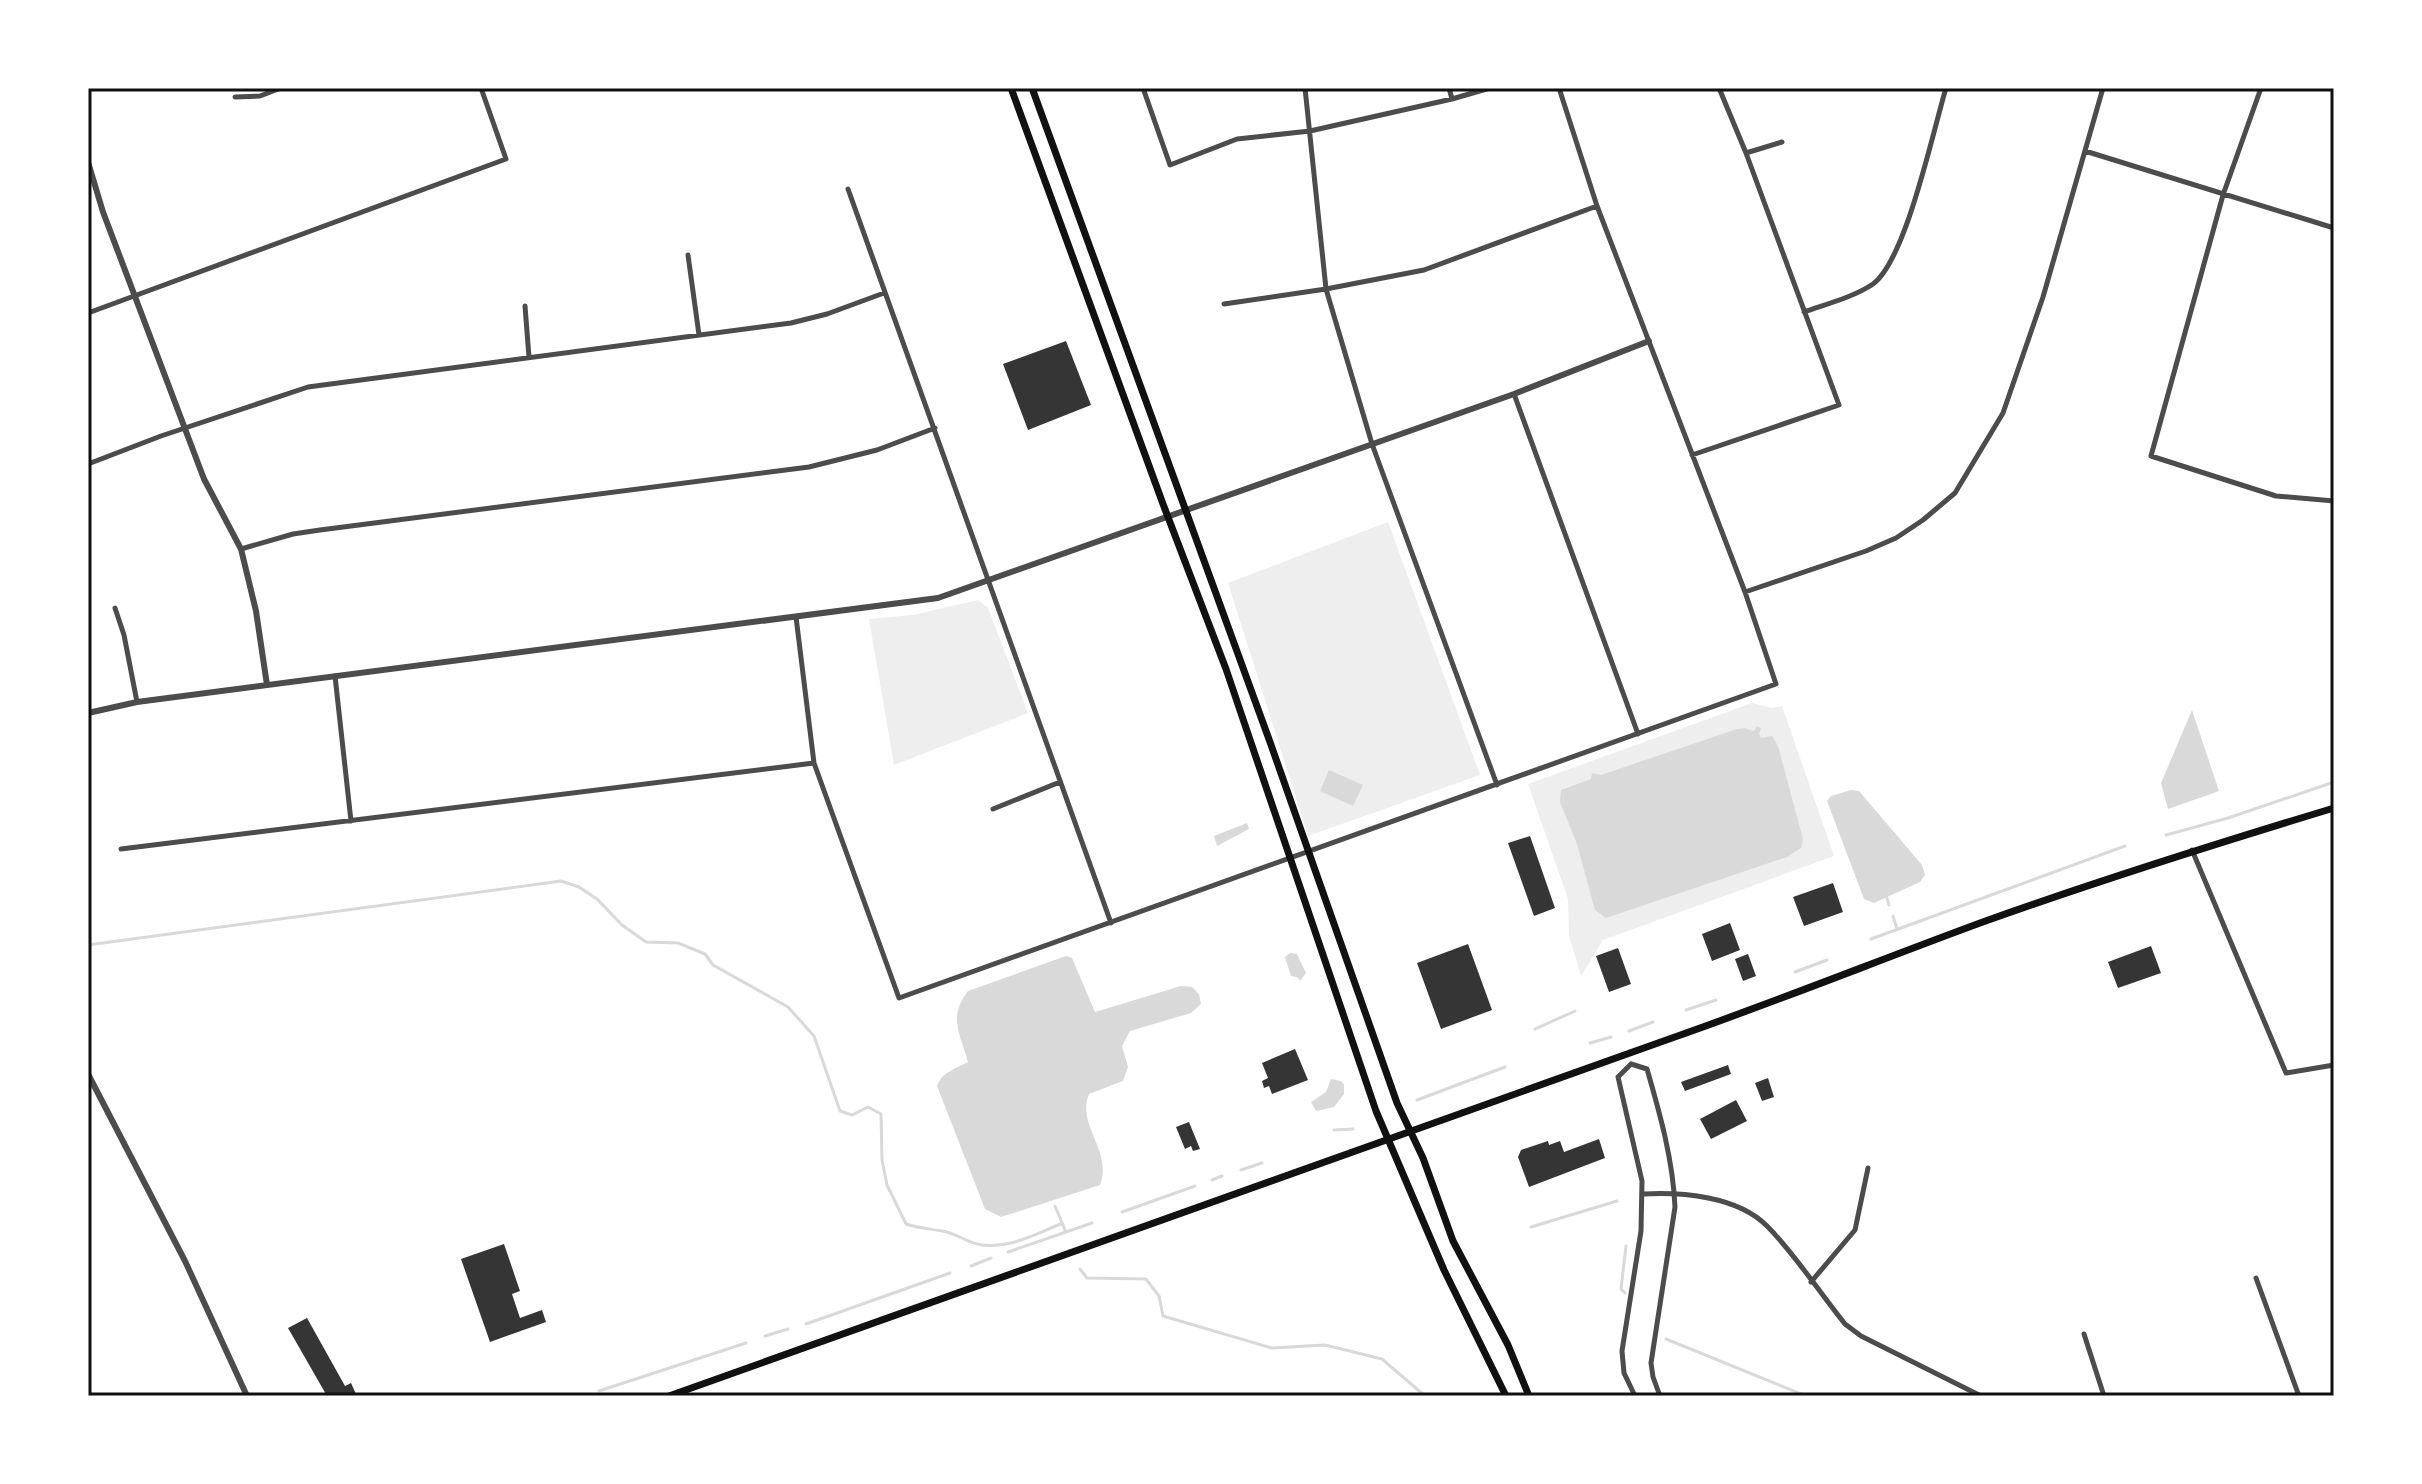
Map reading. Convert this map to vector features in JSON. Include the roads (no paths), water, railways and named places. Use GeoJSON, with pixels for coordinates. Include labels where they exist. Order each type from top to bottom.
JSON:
{"type":"FeatureCollection","features":[{"type":"Feature","properties":{"kind":"main road"},"geometry":{"type":"LineString","coordinates":[[1011,88],[1226,669],[1376,1111],[1444,1270],[1506,1396]]}},
{"type":"Feature","properties":{"kind":"main road"},"geometry":{"type":"LineString","coordinates":[[1032,88],[1410,1132],[1423,1158],[1453,1241],[1508,1345],[1529,1396]]}},
{"type":"Feature","properties":{"kind":"main road"},"geometry":{"type":"LineString","coordinates":[[669,1396],[1055,1255],[1389,1140],[1982,923],[2192,850],[2334,808]]}},
{"type":"Feature","properties":{"kind":"street"},"geometry":{"type":"LineString","coordinates":[[235,97],[260,96],[281,88]]}},
{"type":"Feature","properties":{"kind":"street"},"geometry":{"type":"LineString","coordinates":[[88,313],[506,159],[481,88]]}},
{"type":"Feature","properties":{"kind":"street"},"geometry":{"type":"LineString","coordinates":[[1143,88],[1170,165],[1237,139],[1310,131],[1490,88]]}},
{"type":"Feature","properties":{"kind":"street"},"geometry":{"type":"LineString","coordinates":[[1305,88],[1326,289],[1372,444],[1497,785]]}},
{"type":"Feature","properties":{"kind":"street"},"geometry":{"type":"LineString","coordinates":[[1449,88],[1452,99]]}},
{"type":"Feature","properties":{"kind":"street"},"geometry":{"type":"LineString","coordinates":[[796,617],[814,763],[899,998],[1776,684],[1745,592],[1597,206],[1559,88]]}},
{"type":"Feature","properties":{"kind":"street"},"geometry":{"type":"LineString","coordinates":[[1692,455],[1839,405],[1719,88]]}},
{"type":"Feature","properties":{"kind":"street"},"geometry":{"type":"LineString","coordinates":[[1804,312],[1875,283],[1890,261],[1908,226],[1946,88]]}},
{"type":"Feature","properties":{"kind":"street"},"geometry":{"type":"LineString","coordinates":[[1745,592],[1896,538],[1955,493],[2003,413],[2043,297],[2103,88]]}},
{"type":"Feature","properties":{"kind":"street"},"geometry":{"type":"LineString","coordinates":[[2261,88],[2223,195],[2151,456],[2276,496],[2334,501]]}},
{"type":"Feature","properties":{"kind":"street"},"geometry":{"type":"LineString","coordinates":[[1746,153],[1782,142]]}},
{"type":"Feature","properties":{"kind":"street"},"geometry":{"type":"LineString","coordinates":[[2085,151],[2334,228]]}},
{"type":"Feature","properties":{"kind":"street"},"geometry":{"type":"LineString","coordinates":[[88,162],[103,212],[204,479],[241,549],[256,611],[267,685]]}},
{"type":"Feature","properties":{"kind":"street"},"geometry":{"type":"LineString","coordinates":[[848,189],[1111,923]]}},
{"type":"Feature","properties":{"kind":"street"},"geometry":{"type":"LineString","coordinates":[[1224,304],[1424,270],[1597,206]]}},
{"type":"Feature","properties":{"kind":"street"},"geometry":{"type":"LineString","coordinates":[[688,255],[699,335]]}},
{"type":"Feature","properties":{"kind":"street"},"geometry":{"type":"LineString","coordinates":[[88,464],[308,387],[791,323],[827,314],[884,293]]}},
{"type":"Feature","properties":{"kind":"street"},"geometry":{"type":"LineString","coordinates":[[525,306],[529,357]]}},
{"type":"Feature","properties":{"kind":"street"},"geometry":{"type":"LineString","coordinates":[[88,713],[137,702],[938,598],[1514,394],[1649,341]]}},
{"type":"Feature","properties":{"kind":"street"},"geometry":{"type":"LineString","coordinates":[[1514,394],[1638,734]]}},
{"type":"Feature","properties":{"kind":"street"},"geometry":{"type":"LineString","coordinates":[[241,549],[293,534],[320,530],[809,467],[877,450],[935,428]]}},
{"type":"Feature","properties":{"kind":"street"},"geometry":{"type":"LineString","coordinates":[[115,608],[137,702]]}},
{"type":"Feature","properties":{"kind":"street"},"geometry":{"type":"LineString","coordinates":[[335,676],[351,821]]}},
{"type":"Feature","properties":{"kind":"street"},"geometry":{"type":"LineString","coordinates":[[121,849],[814,763]]}},
{"type":"Feature","properties":{"kind":"street"},"geometry":{"type":"LineString","coordinates":[[993,809],[1060,782]]}},
{"type":"Feature","properties":{"kind":"street"},"geometry":{"type":"LineString","coordinates":[[2192,850],[2286,1073],[2334,1065]]}},
{"type":"Feature","properties":{"kind":"street"},"geometry":{"type":"LineString","coordinates":[[1628,1053],[1631,1064]]}},
{"type":"Feature","properties":{"kind":"street"},"geometry":{"type":"LineString","coordinates":[[1631,1064],[1647,1069],[1661,1115],[1675,1193],[1651,1363],[1660,1396]]}},
{"type":"Feature","properties":{"kind":"street"},"geometry":{"type":"LineString","coordinates":[[1631,1064],[1618,1077],[1639,1161],[1643,1194],[1641,1231],[1622,1351],[1624,1373],[1635,1396]]}},
{"type":"Feature","properties":{"kind":"street"},"geometry":{"type":"LineString","coordinates":[[88,1074],[185,1261],[247,1396]]}},
{"type":"Feature","properties":{"kind":"street"},"geometry":{"type":"LineString","coordinates":[[1811,1282],[1855,1230],[1868,1168]]}},
{"type":"Feature","properties":{"kind":"street"},"geometry":{"type":"LineString","coordinates":[[1643,1194],[1675,1193],[1739,1208],[1765,1224],[1845,1324],[1861,1336],[1981,1396]]}},
{"type":"Feature","properties":{"kind":"street"},"geometry":{"type":"LineString","coordinates":[[2256,1278],[2299,1396]]}},
{"type":"Feature","properties":{"kind":"street"},"geometry":{"type":"LineString","coordinates":[[2084,1334],[2104,1396]]}},
{"type":"Feature","properties":{"kind":"waterway"},"geometry":{"type":"LineString","coordinates":[[2166,835],[2228,818],[2334,782]]}},
{"type":"Feature","properties":{"kind":"waterway"},"geometry":{"type":"LineString","coordinates":[[1871,939],[2125,846]]}},
{"type":"Feature","properties":{"kind":"waterway"},"geometry":{"type":"LineString","coordinates":[[88,945],[561,881],[579,887],[597,899],[622,925],[646,942],[678,943],[705,954],[713,965],[788,1007],[814,1036],[840,1111],[852,1115],[868,1107],[881,1114],[882,1160],[887,1185],[906,1224],[947,1232],[988,1246],[1020,1240],[1061,1224]]}},
{"type":"Feature","properties":{"kind":"waterway"},"geometry":{"type":"LineString","coordinates":[[1886,895],[1889,905]]}},
{"type":"Feature","properties":{"kind":"waterway"},"geometry":{"type":"LineString","coordinates":[[1893,916],[1897,929]]}},
{"type":"Feature","properties":{"kind":"waterway"},"geometry":{"type":"LineString","coordinates":[[1795,972],[1827,960]]}},
{"type":"Feature","properties":{"kind":"waterway"},"geometry":{"type":"LineString","coordinates":[[1686,1010],[1716,1000]]}},
{"type":"Feature","properties":{"kind":"waterway"},"geometry":{"type":"LineString","coordinates":[[1535,1029],[1575,1011]]}},
{"type":"Feature","properties":{"kind":"waterway"},"geometry":{"type":"LineString","coordinates":[[1629,1031],[1653,1022]]}},
{"type":"Feature","properties":{"kind":"waterway"},"geometry":{"type":"LineString","coordinates":[[1590,1043],[1611,1037]]}},
{"type":"Feature","properties":{"kind":"waterway"},"geometry":{"type":"LineString","coordinates":[[1417,1100],[1505,1067]]}},
{"type":"Feature","properties":{"kind":"waterway"},"geometry":{"type":"LineString","coordinates":[[1334,1130],[1353,1129]]}},
{"type":"Feature","properties":{"kind":"waterway"},"geometry":{"type":"LineString","coordinates":[[1241,1170],[1262,1163]]}},
{"type":"Feature","properties":{"kind":"waterway"},"geometry":{"type":"LineString","coordinates":[[1212,1180],[1222,1176]]}},
{"type":"Feature","properties":{"kind":"waterway"},"geometry":{"type":"LineString","coordinates":[[1122,1212],[1195,1186]]}},
{"type":"Feature","properties":{"kind":"waterway"},"geometry":{"type":"LineString","coordinates":[[1531,1227],[1617,1201]]}},
{"type":"Feature","properties":{"kind":"waterway"},"geometry":{"type":"LineString","coordinates":[[1055,1206],[1065,1230]]}},
{"type":"Feature","properties":{"kind":"waterway"},"geometry":{"type":"LineString","coordinates":[[1008,1252],[1092,1223]]}},
{"type":"Feature","properties":{"kind":"waterway"},"geometry":{"type":"LineString","coordinates":[[1625,1293],[1621,1289],[1626,1246]]}},
{"type":"Feature","properties":{"kind":"waterway"},"geometry":{"type":"LineString","coordinates":[[971,1266],[991,1258]]}},
{"type":"Feature","properties":{"kind":"waterway"},"geometry":{"type":"LineString","coordinates":[[1080,1269],[1087,1278],[1146,1279],[1159,1296],[1163,1316],[1272,1348],[1325,1345],[1382,1359],[1425,1396]]}},
{"type":"Feature","properties":{"kind":"waterway"},"geometry":{"type":"LineString","coordinates":[[806,1324],[950,1273]]}},
{"type":"Feature","properties":{"kind":"waterway"},"geometry":{"type":"LineString","coordinates":[[765,1336],[788,1329]]}},
{"type":"Feature","properties":{"kind":"waterway"},"geometry":{"type":"LineString","coordinates":[[1666,1339],[1806,1396]]}},
{"type":"Feature","properties":{"kind":"waterway"},"geometry":{"type":"LineString","coordinates":[[599,1391],[746,1343]]}}]}
